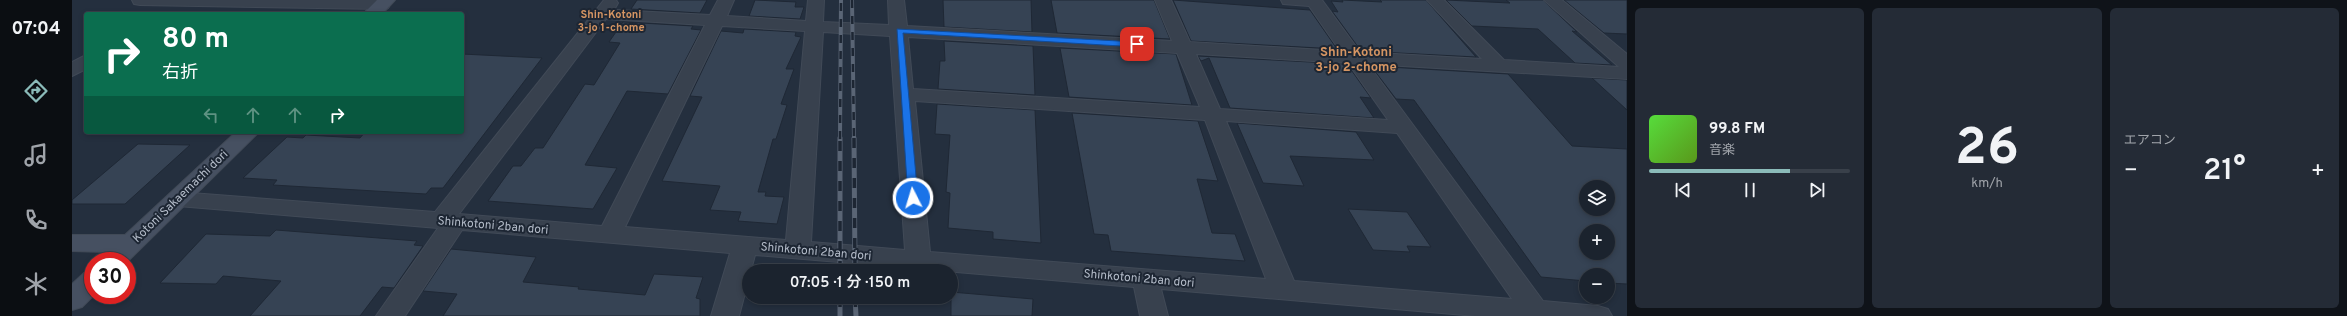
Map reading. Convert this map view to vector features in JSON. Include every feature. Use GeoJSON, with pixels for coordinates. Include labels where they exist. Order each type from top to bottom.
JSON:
{"type":"FeatureCollection","features":[{"type":"Feature","properties":{"kind":"main road","name":"Kotoni Sakaemachi dori"},"geometry":{"type":"LineString","coordinates":[[122,252],[246,134]]}},
{"type":"Feature","properties":{"kind":"main road"},"geometry":{"type":"LineString","coordinates":[[72,243],[130,244]]}},
{"type":"Feature","properties":{"kind":"main road"},"geometry":{"type":"LineString","coordinates":[[72,300],[84,289]]}},
{"type":"Feature","properties":{"kind":"street"},"geometry":{"type":"LineString","coordinates":[[140,0],[204,0],[380,6]]}},
{"type":"Feature","properties":{"kind":"street"},"geometry":{"type":"LineString","coordinates":[[610,234],[726,0]]}},
{"type":"Feature","properties":{"kind":"street"},"geometry":{"type":"LineString","coordinates":[[798,250],[816,0]]}},
{"type":"Feature","properties":{"kind":"street"},"geometry":{"type":"LineString","coordinates":[[896,0],[918,260]]}},
{"type":"Feature","properties":{"kind":"street"},"geometry":{"type":"LineString","coordinates":[[1163,0],[1185,47],[1284,290]]}},
{"type":"Feature","properties":{"kind":"street"},"geometry":{"type":"LineString","coordinates":[[1289,0],[1314,1],[1537,313]]}},
{"type":"Feature","properties":{"kind":"street"},"geometry":{"type":"LineString","coordinates":[[1435,0],[1498,65]]}},
{"type":"Feature","properties":{"kind":"street"},"geometry":{"type":"LineString","coordinates":[[1552,0],[1627,64]]}},
{"type":"Feature","properties":{"kind":"street"},"geometry":{"type":"LineString","coordinates":[[159,12],[176,1]]}},
{"type":"Feature","properties":{"kind":"street"},"geometry":{"type":"LineString","coordinates":[[390,316],[449,221],[606,7],[717,20],[1627,73]]}},
{"type":"Feature","properties":{"kind":"street"},"geometry":{"type":"LineString","coordinates":[[72,70],[84,62]]}},
{"type":"Feature","properties":{"kind":"street"},"geometry":{"type":"LineString","coordinates":[[904,94],[1404,127]]}},
{"type":"Feature","properties":{"kind":"street","name":"Shinkotoni 2ban dori"},"geometry":{"type":"LineString","coordinates":[[178,199],[1145,278],[1537,313],[1598,316]]}},
{"type":"Feature","properties":{"kind":"street"},"geometry":{"type":"LineString","coordinates":[[725,316],[745,245]]}},
{"type":"Feature","properties":{"kind":"street"},"geometry":{"type":"LineString","coordinates":[[1145,278],[1154,316]]}},
{"type":"Feature","properties":{"kind":"building"},"geometry":{"type":"Polygon","coordinates":[[[637,0],[707,0],[700,13],[631,9],[637,0]]]}},
{"type":"Feature","properties":{"kind":"building"},"geometry":{"type":"Polygon","coordinates":[[[755,0],[796,2],[795,7],[804,7],[800,19],[749,16],[755,0]]]}},
{"type":"Feature","properties":{"kind":"building"},"geometry":{"type":"Polygon","coordinates":[[[943,0],[1031,0],[1032,32],[944,27],[943,0]]]}},
{"type":"Feature","properties":{"kind":"building"},"geometry":{"type":"Polygon","coordinates":[[[1051,0],[1154,0],[1170,39],[1057,33],[1051,0]]]}},
{"type":"Feature","properties":{"kind":"building"},"geometry":{"type":"Polygon","coordinates":[[[1173,0],[1310,10],[1337,49],[1191,41],[1173,0]]]}},
{"type":"Feature","properties":{"kind":"building"},"geometry":{"type":"Polygon","coordinates":[[[1342,0],[1382,2],[1380,0],[1426,0],[1476,57],[1361,51],[1332,11],[1338,12],[1331,1],[1343,2],[1342,0]]]}},
{"type":"Feature","properties":{"kind":"building"},"geometry":{"type":"Polygon","coordinates":[[[1446,0],[1510,3],[1506,0],[1543,0],[1577,32],[1572,31],[1612,65],[1575,63],[1538,29],[1472,26],[1446,0]]]}},
{"type":"Feature","properties":{"kind":"building"},"geometry":{"type":"Polygon","coordinates":[[[1564,0],[1627,0],[1627,34],[1604,33],[1564,0]]]}},
{"type":"Feature","properties":{"kind":"building"},"geometry":{"type":"Polygon","coordinates":[[[623,22],[693,26],[691,29],[701,30],[668,94],[627,91],[585,165],[617,168],[593,209],[488,201],[513,166],[521,166],[535,148],[543,148],[585,84],[594,85],[620,43],[609,42],[623,22]]]}},
{"type":"Feature","properties":{"kind":"building"},"geometry":{"type":"Polygon","coordinates":[[[744,29],[796,32],[795,36],[801,37],[786,69],[794,69],[781,104],[787,105],[776,139],[773,139],[758,192],[766,192],[765,196],[784,197],[777,224],[738,221],[741,212],[710,210],[720,186],[662,181],[702,97],[690,96],[721,31],[743,33],[744,29]]]}},
{"type":"Feature","properties":{"kind":"building"},"geometry":{"type":"Polygon","coordinates":[[[944,41],[1033,46],[1035,95],[938,89],[940,61],[945,61],[944,41]]]}},
{"type":"Feature","properties":{"kind":"building"},"geometry":{"type":"Polygon","coordinates":[[[1060,48],[1176,54],[1192,105],[1069,97],[1060,48]]]}},
{"type":"Feature","properties":{"kind":"building"},"geometry":{"type":"Polygon","coordinates":[[[464,54],[542,58],[443,188],[431,188],[426,194],[273,185],[277,180],[243,178],[287,137],[303,138],[306,135],[360,138],[363,134],[464,134],[464,54]]]}},
{"type":"Feature","properties":{"kind":"building"},"geometry":{"type":"Polygon","coordinates":[[[1198,56],[1347,64],[1371,98],[1360,97],[1374,118],[1230,108],[1209,58],[1201,61],[1198,56]]]}},
{"type":"Feature","properties":{"kind":"building"},"geometry":{"type":"Polygon","coordinates":[[[1371,66],[1508,74],[1572,146],[1627,149],[1627,284],[1615,283],[1615,268],[1579,268],[1579,280],[1541,277],[1414,100],[1396,99],[1371,66]]]}},
{"type":"Feature","properties":{"kind":"building"},"geometry":{"type":"Polygon","coordinates":[[[1592,78],[1627,80],[1627,110],[1592,78]]]}},
{"type":"Feature","properties":{"kind":"building"},"geometry":{"type":"Polygon","coordinates":[[[937,104],[1035,110],[1041,243],[993,239],[993,232],[948,228],[950,193],[946,192],[950,135],[935,134],[937,104]]]}},
{"type":"Feature","properties":{"kind":"building"},"geometry":{"type":"Polygon","coordinates":[[[1072,113],[1198,121],[1218,181],[1197,179],[1212,233],[1235,234],[1245,261],[1111,251],[1108,235],[1094,234],[1072,113]]]}},
{"type":"Feature","properties":{"kind":"building"},"geometry":{"type":"Polygon","coordinates":[[[1237,123],[1356,132],[1374,160],[1290,156],[1304,186],[1263,183],[1237,123]]]}},
{"type":"Feature","properties":{"kind":"building"},"geometry":{"type":"Polygon","coordinates":[[[138,144],[190,145],[125,204],[72,204],[72,200],[138,144]]]}},
{"type":"Feature","properties":{"kind":"building"},"geometry":{"type":"Polygon","coordinates":[[[1348,209],[1407,212],[1431,247],[1407,246],[1410,252],[1373,250],[1348,209]]]}},
{"type":"Feature","properties":{"kind":"building"},"geometry":{"type":"Polygon","coordinates":[[[276,230],[417,241],[414,245],[423,246],[394,288],[382,287],[360,316],[250,316],[281,281],[223,276],[216,284],[160,283],[206,234],[270,236],[276,230]]]}},
{"type":"Feature","properties":{"kind":"building"},"geometry":{"type":"Polygon","coordinates":[[[451,249],[536,257],[523,282],[579,287],[578,289],[645,295],[654,274],[703,277],[696,298],[700,299],[700,316],[443,316],[457,294],[423,291],[451,249]]]}},
{"type":"Feature","properties":{"kind":"building"},"geometry":{"type":"Polygon","coordinates":[[[958,293],[1033,299],[1032,316],[951,316],[951,304],[958,304],[958,293]]]}},
{"type":"Feature","properties":{"kind":"railway"},"geometry":{"type":"LineString","coordinates":[[840,139],[841,0]]}},
{"type":"Feature","properties":{"kind":"railway"},"geometry":{"type":"LineString","coordinates":[[852,0],[854,139]]}},
{"type":"Feature","properties":{"kind":"railway"},"geometry":{"type":"LineString","coordinates":[[854,138],[855,264]]}},
{"type":"Feature","properties":{"kind":"railway"},"geometry":{"type":"LineString","coordinates":[[840,139],[840,264]]}},
{"type":"Feature","properties":{"kind":"railway"},"geometry":{"type":"LineString","coordinates":[[840,304],[840,316]]}},
{"type":"Feature","properties":{"kind":"railway"},"geometry":{"type":"LineString","coordinates":[[855,304],[856,316]]}},
{"type":"Feature","properties":{"kind":"district","name":"Shin-Kotoni 3-jo 1-chome"},"geometry":{"type":"Point","coordinates":[611,20]}},
{"type":"Feature","properties":{"kind":"district","name":"Shin-Kotoni 3-jo 2-chome"},"geometry":{"type":"Point","coordinates":[1356,58]}},
{"type":"Feature","properties":{"kind":"route"},"geometry":{"type":"LineString","coordinates":[[913,198],[899,31],[1137,44]]}}]}
